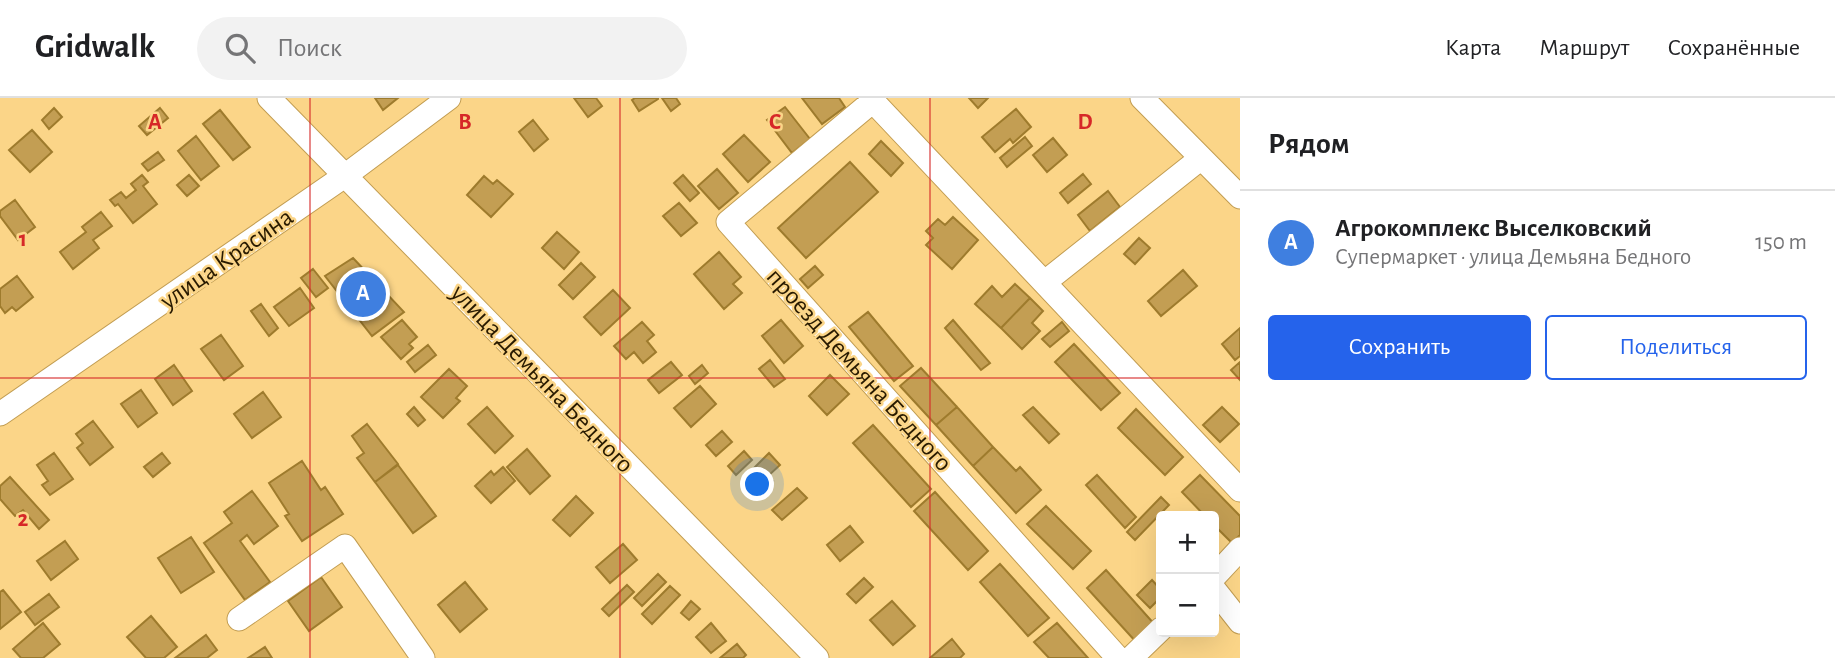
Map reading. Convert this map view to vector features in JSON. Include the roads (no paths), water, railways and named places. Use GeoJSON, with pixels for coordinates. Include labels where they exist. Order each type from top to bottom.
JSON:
{"type":"FeatureCollection","features":[{"type":"Feature","properties":{"kind":"street","name":"улица Демьяна Бедного"},"geometry":{"type":"LineString","coordinates":[[269,98],[817,658]]}},
{"type":"Feature","properties":{"kind":"street","name":"улица Красина"},"geometry":{"type":"LineString","coordinates":[[0,414],[346,176],[449,98]]}},
{"type":"Feature","properties":{"kind":"street"},"geometry":{"type":"LineString","coordinates":[[1142,98],[1240,197]]}},
{"type":"Feature","properties":{"kind":"street","name":"проезд Демьяна Бедного"},"geometry":{"type":"LineString","coordinates":[[1118,658],[728,222],[872,99],[1240,490]]}},
{"type":"Feature","properties":{"kind":"street"},"geometry":{"type":"LineString","coordinates":[[1045,282],[1200,159]]}},
{"type":"Feature","properties":{"kind":"street"},"geometry":{"type":"LineString","coordinates":[[239,619],[345,546],[423,658]]}},
{"type":"Feature","properties":{"kind":"street"},"geometry":{"type":"LineString","coordinates":[[1217,574],[1240,549]]}},
{"type":"Feature","properties":{"kind":"street"},"geometry":{"type":"LineString","coordinates":[[1219,595],[1240,622]]}},
{"type":"Feature","properties":{"kind":"street"},"geometry":{"type":"LineString","coordinates":[[1131,658],[1156,634]]}},
{"type":"Feature","properties":{"kind":"place","name":"Агрокомплекс Выселковский"},"geometry":{"type":"Point","coordinates":[363,294]}}]}
